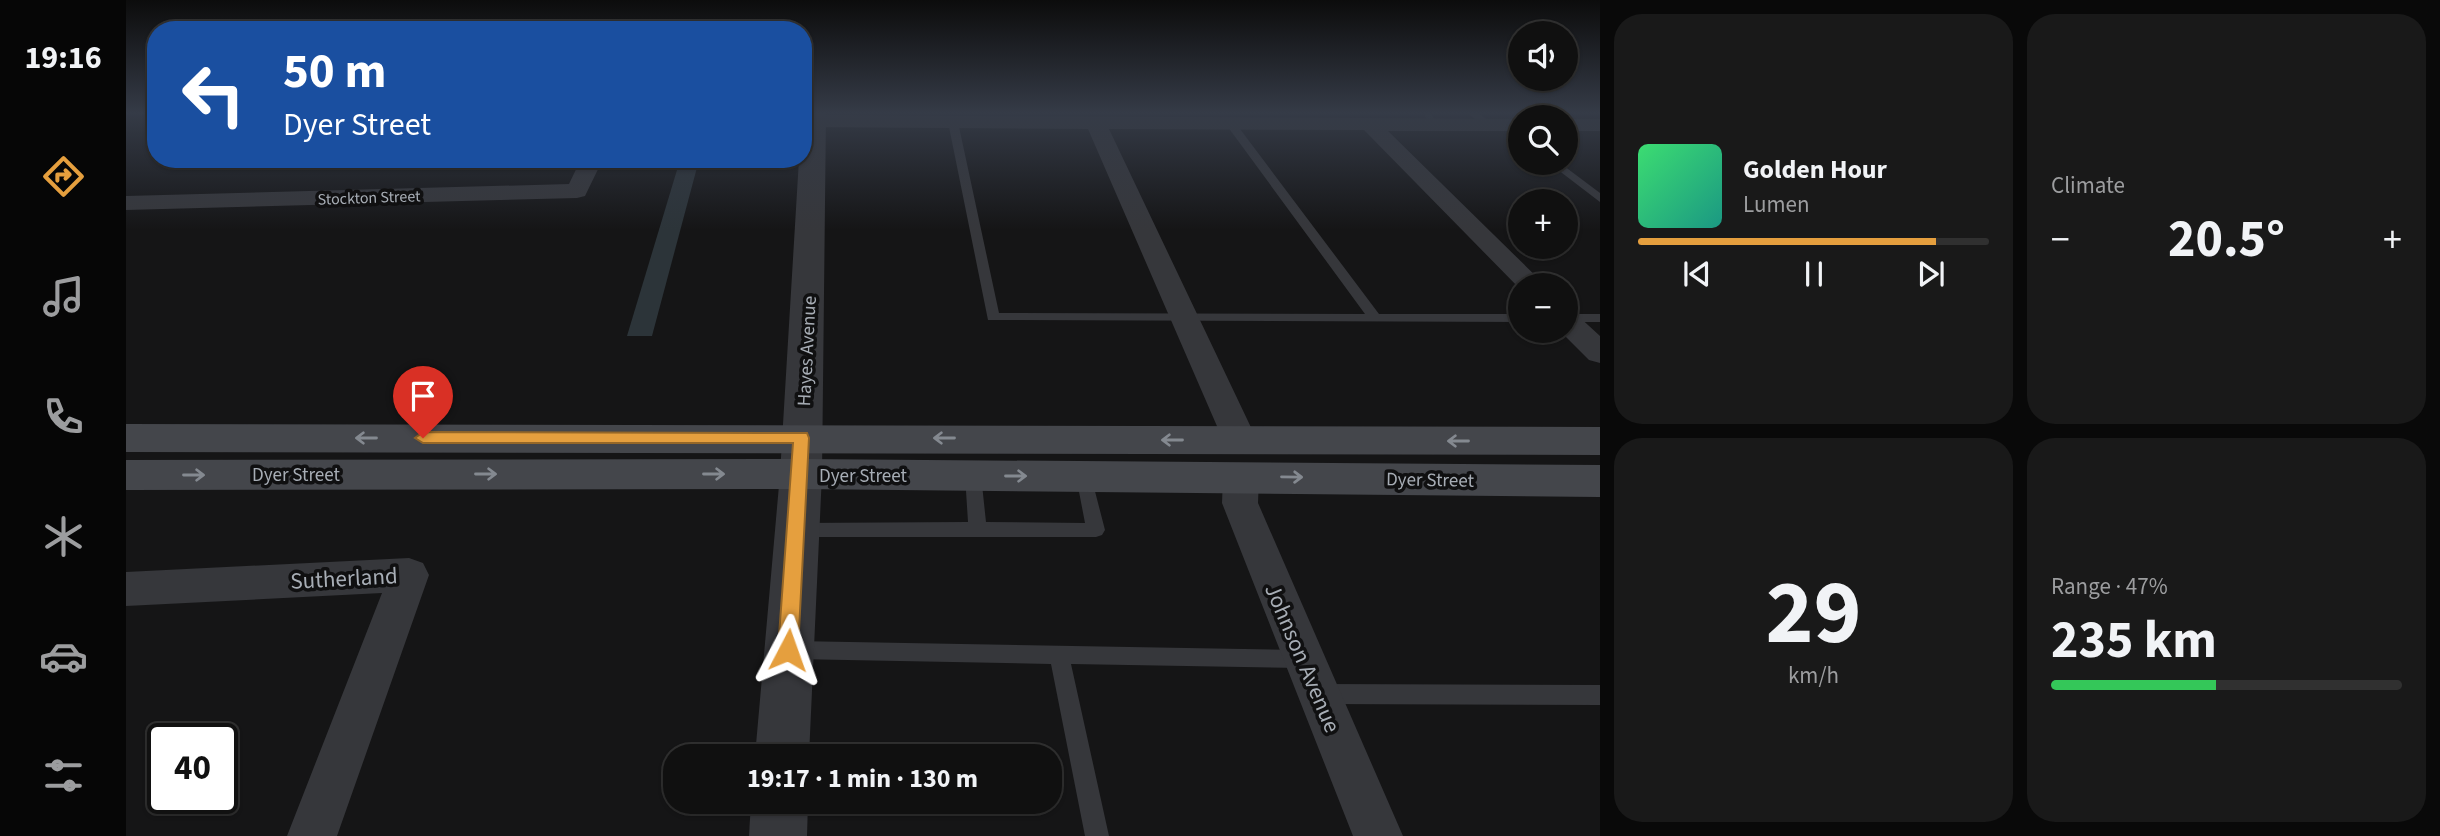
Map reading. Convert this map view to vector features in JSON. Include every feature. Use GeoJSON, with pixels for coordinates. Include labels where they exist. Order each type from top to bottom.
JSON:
{"type":"FeatureCollection","features":[{"type":"Feature","properties":{"kind":"main road","name":"Dyer Street"},"geometry":{"type":"LineString","coordinates":[[126,438],[801,456],[1240,458],[1600,441]]}},
{"type":"Feature","properties":{"kind":"main road","name":"Dyer Street"},"geometry":{"type":"LineString","coordinates":[[126,475],[801,456],[973,475],[1084,476],[1240,458],[1439,479],[1600,481]]}},
{"type":"Feature","properties":{"kind":"main road"},"geometry":{"type":"LineString","coordinates":[[1439,479],[1474,468],[1552,461],[1600,461]]}},
{"type":"Feature","properties":{"kind":"street","name":"Johnson Avenue"},"geometry":{"type":"LineString","coordinates":[[1109,152],[1184,318],[1240,458],[1240,503],[1378,836]]}},
{"type":"Feature","properties":{"kind":"street"},"geometry":{"type":"LineString","coordinates":[[1397,152],[1519,273]]}},
{"type":"Feature","properties":{"kind":"street","name":"Stockton Street"},"geometry":{"type":"LineString","coordinates":[[126,203],[577,191],[588,168]]}},
{"type":"Feature","properties":{"kind":"street","name":"Hayes Avenue"},"geometry":{"type":"LineString","coordinates":[[783,744],[801,456],[812,216],[811,168]]}},
{"type":"Feature","properties":{"kind":"street"},"geometry":{"type":"LineString","coordinates":[[1578,331],[1600,353]]}},
{"type":"Feature","properties":{"kind":"street","name":"Sutherland"},"geometry":{"type":"LineString","coordinates":[[126,589],[409,575],[312,836]]}},
{"type":"Feature","properties":{"kind":"street"},"geometry":{"type":"LineString","coordinates":[[778,836],[779,814]]}},
{"type":"Feature","properties":{"kind":"lane"},"geometry":{"type":"LineString","coordinates":[[959,152],[993,317],[1508,318]]}},
{"type":"Feature","properties":{"kind":"lane"},"geometry":{"type":"LineString","coordinates":[[1252,152],[1375,318]]}},
{"type":"Feature","properties":{"kind":"lane"},"geometry":{"type":"LineString","coordinates":[[1569,175],[1600,199]]}},
{"type":"Feature","properties":{"kind":"lane"},"geometry":{"type":"LineString","coordinates":[[1578,319],[1600,318]]}},
{"type":"Feature","properties":{"kind":"lane"},"geometry":{"type":"LineString","coordinates":[[973,475],[978,529]]}},
{"type":"Feature","properties":{"kind":"lane"},"geometry":{"type":"LineString","coordinates":[[797,530],[1096,530],[1084,476]]}},
{"type":"Feature","properties":{"kind":"lane"},"geometry":{"type":"LineString","coordinates":[[788,650],[1059,654],[1310,676],[1600,695]]}},
{"type":"Feature","properties":{"kind":"lane"},"geometry":{"type":"LineString","coordinates":[[1059,654],[1097,836]]}},
{"type":"Feature","properties":{"kind":"shaded area"},"geometry":{"type":"Polygon","coordinates":[[[678,168],[697,168],[652,336],[627,336],[678,168]]]}},
{"type":"Feature","properties":{"kind":"route"},"geometry":{"type":"LineString","coordinates":[[423,438],[801,438],[801,474],[788,650]]}}]}
